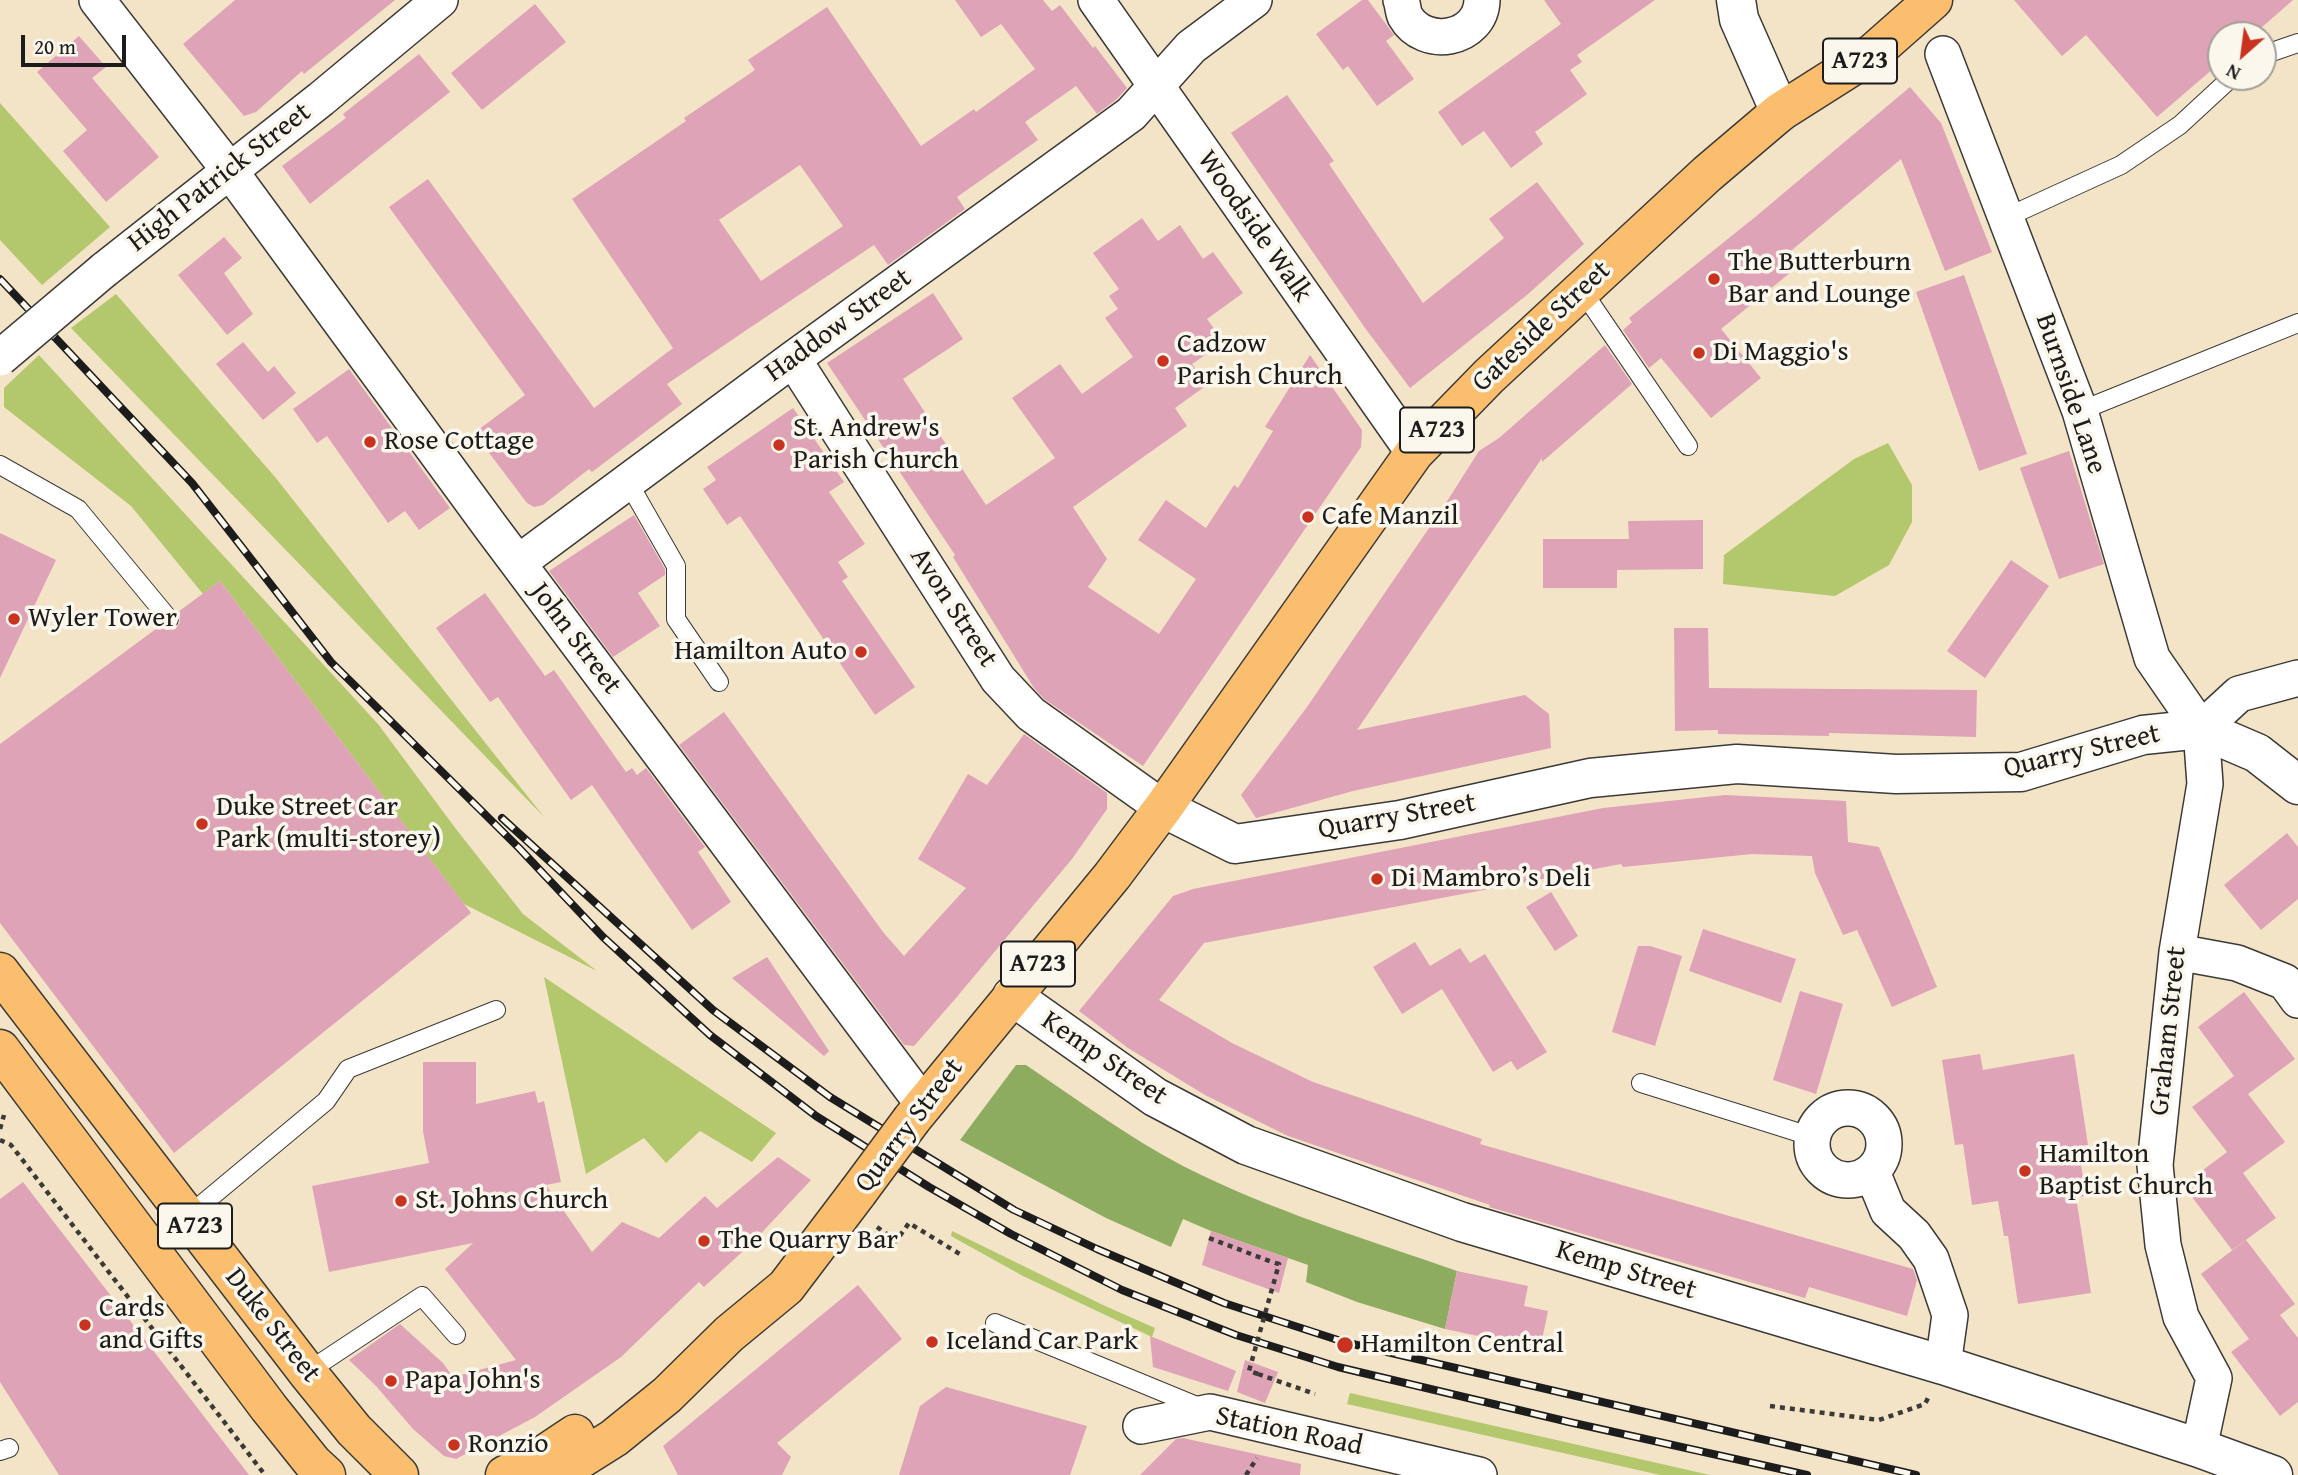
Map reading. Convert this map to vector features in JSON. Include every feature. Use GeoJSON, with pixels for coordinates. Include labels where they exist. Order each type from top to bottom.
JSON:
{"type":"FeatureCollection","features":[{"type":"Feature","properties":{"kind":"main road","name":"A723"},"geometry":{"type":"LineString","coordinates":[[1780,112],[1873,53],[1933,0]]}},
{"type":"Feature","properties":{"kind":"main road","name":"Gateside Street"},"geometry":{"type":"LineString","coordinates":[[1164,808],[1414,453],[1489,376],[1581,289],[1707,174],[1780,112]]}},
{"type":"Feature","properties":{"kind":"main road","name":"Quarry Street"},"geometry":{"type":"LineString","coordinates":[[555,1475],[614,1438],[667,1395],[729,1334],[786,1287],[917,1112],[1112,876],[1164,808]]}},
{"type":"Feature","properties":{"kind":"main road","name":"Duke Street"},"geometry":{"type":"LineString","coordinates":[[0,972],[307,1372],[354,1430],[399,1475]]}},
{"type":"Feature","properties":{"kind":"main road","name":"Duke Street"},"geometry":{"type":"LineString","coordinates":[[0,1049],[269,1408],[313,1463],[326,1475]]}},
{"type":"Feature","properties":{"kind":"main road","name":"Quarry Street"},"geometry":{"type":"LineString","coordinates":[[505,1475],[536,1460],[729,1334]]}},
{"type":"Feature","properties":{"kind":"main road"},"geometry":{"type":"LineString","coordinates":[[607,1475],[614,1438]]}},
{"type":"Feature","properties":{"kind":"street","name":"John Street"},"geometry":{"type":"LineString","coordinates":[[97,0],[230,171],[917,1112]]}},
{"type":"Feature","properties":{"kind":"street","name":"High Patrick Street"},"geometry":{"type":"LineString","coordinates":[[0,358],[104,270],[440,0]]}},
{"type":"Feature","properties":{"kind":"street","name":"Woodside Walk"},"geometry":{"type":"LineString","coordinates":[[1096,0],[1414,453]]}},
{"type":"Feature","properties":{"kind":"street","name":"Haddow Street"},"geometry":{"type":"LineString","coordinates":[[518,563],[1131,114],[1191,47],[1254,0]]}},
{"type":"Feature","properties":{"kind":"street"},"geometry":{"type":"LineString","coordinates":[[1401,0],[1405,16],[1418,30],[1436,38],[1456,36],[1472,25],[1482,8],[1482,0]]}},
{"type":"Feature","properties":{"kind":"street"},"geometry":{"type":"LineString","coordinates":[[1736,0],[1739,19],[1780,112]]}},
{"type":"Feature","properties":{"kind":"street","name":"Burnside Lane"},"geometry":{"type":"LineString","coordinates":[[1943,54],[2080,411],[2152,658],[2201,729]]}},
{"type":"Feature","properties":{"kind":"street","name":"Avon Street"},"geometry":{"type":"LineString","coordinates":[[793,359],[998,679],[1031,714],[1164,808]]}},
{"type":"Feature","properties":{"kind":"street"},"geometry":{"type":"LineString","coordinates":[[2201,729],[2239,694],[2298,678]]}},
{"type":"Feature","properties":{"kind":"street","name":"Quarry Street"},"geometry":{"type":"LineString","coordinates":[[1164,808],[1235,844],[1400,820],[1590,778],[1737,764],[1896,774],[2021,772],[2143,735],[2201,729],[2257,753],[2298,785]]}},
{"type":"Feature","properties":{"kind":"street","name":"Graham Street"},"geometry":{"type":"LineString","coordinates":[[2199,1448],[2214,1378],[2181,1317],[2163,1245],[2155,1166],[2176,953],[2204,784],[2201,729]]}},
{"type":"Feature","properties":{"kind":"street"},"geometry":{"type":"LineString","coordinates":[[2176,953],[2237,963],[2285,982],[2298,1000]]}},
{"type":"Feature","properties":{"kind":"street","name":"Kemp Street"},"geometry":{"type":"LineString","coordinates":[[1012,996],[1155,1097],[1246,1146],[1462,1222],[1942,1365],[2199,1448],[2273,1475]]}},
{"type":"Feature","properties":{"kind":"street"},"geometry":{"type":"LineString","coordinates":[[1854,1108],[1867,1113],[1877,1122],[1884,1134],[1885,1148],[1881,1161],[1872,1172],[1859,1179],[1844,1180],[1830,1175],[1819,1165],[1813,1152],[1813,1137],[1818,1124],[1828,1114],[1840,1109],[1854,1108]]}},
{"type":"Feature","properties":{"kind":"street"},"geometry":{"type":"LineString","coordinates":[[1872,1172],[1888,1211],[1914,1235],[1931,1259],[1950,1315],[1942,1365]]}},
{"type":"Feature","properties":{"kind":"street","name":"Station Road"},"geometry":{"type":"LineString","coordinates":[[1141,1426],[1210,1412],[1479,1475]]}},
{"type":"Feature","properties":{"kind":"lane"},"geometry":{"type":"LineString","coordinates":[[2277,50],[2298,43]]}},
{"type":"Feature","properties":{"kind":"lane"},"geometry":{"type":"LineString","coordinates":[[2005,218],[2121,165],[2180,125],[2217,91]]}},
{"type":"Feature","properties":{"kind":"lane"},"geometry":{"type":"LineString","coordinates":[[1581,289],[1688,446]]}},
{"type":"Feature","properties":{"kind":"lane"},"geometry":{"type":"LineString","coordinates":[[2080,411],[2298,323]]}},
{"type":"Feature","properties":{"kind":"lane"},"geometry":{"type":"LineString","coordinates":[[0,465],[78,509],[169,619]]}},
{"type":"Feature","properties":{"kind":"lane"},"geometry":{"type":"LineString","coordinates":[[628,482],[676,566],[676,619],[719,681]]}},
{"type":"Feature","properties":{"kind":"lane"},"geometry":{"type":"LineString","coordinates":[[188,1216],[326,1101],[348,1069],[496,1010]]}},
{"type":"Feature","properties":{"kind":"lane"},"geometry":{"type":"LineString","coordinates":[[1641,1083],[1813,1137]]}},
{"type":"Feature","properties":{"kind":"lane"},"geometry":{"type":"LineString","coordinates":[[307,1372],[422,1296],[456,1335]]}},
{"type":"Feature","properties":{"kind":"lane"},"geometry":{"type":"LineString","coordinates":[[995,1323],[1210,1412]]}},
{"type":"Feature","properties":{"kind":"path"},"geometry":{"type":"LineString","coordinates":[[0,1140],[11,1145],[265,1475]]}},
{"type":"Feature","properties":{"kind":"path"},"geometry":{"type":"LineString","coordinates":[[854,1198],[896,1241],[909,1223],[963,1255]]}},
{"type":"Feature","properties":{"kind":"path"},"geometry":{"type":"LineString","coordinates":[[1209,1238],[1279,1264],[1249,1371],[1315,1394]]}},
{"type":"Feature","properties":{"kind":"path"},"geometry":{"type":"LineString","coordinates":[[1770,1406],[1880,1420],[1926,1404],[1942,1365]]}},
{"type":"Feature","properties":{"kind":"green space"},"geometry":{"type":"Polygon","coordinates":[[[0,103],[110,227],[42,285],[0,240],[0,103]]]}},
{"type":"Feature","properties":{"kind":"green space"},"geometry":{"type":"Polygon","coordinates":[[[116,294],[275,477],[544,817],[71,328],[116,294]]]}},
{"type":"Feature","properties":{"kind":"green space"},"geometry":{"type":"Polygon","coordinates":[[[39,355],[378,724],[523,914],[597,971],[464,904],[220,581],[203,594],[131,506],[4,407],[4,388],[39,355]]]}},
{"type":"Feature","properties":{"kind":"green space"},"geometry":{"type":"Polygon","coordinates":[[[1888,443],[1912,485],[1912,522],[1889,565],[1835,596],[1723,584],[1724,555],[1854,459],[1888,443]]]}},
{"type":"Feature","properties":{"kind":"green space"},"geometry":{"type":"Polygon","coordinates":[[[544,977],[776,1133],[752,1162],[700,1131],[666,1163],[644,1138],[586,1174],[544,977]]]}},
{"type":"Feature","properties":{"kind":"green space"},"geometry":{"type":"Polygon","coordinates":[[[1016,1065],[1026,1065],[1143,1143],[1216,1182],[1318,1223],[1457,1271],[1445,1329],[1357,1302],[1306,1282],[1308,1265],[1183,1219],[1171,1247],[1106,1218],[960,1140],[1016,1065]]]}},
{"type":"Feature","properties":{"kind":"green space"},"geometry":{"type":"Polygon","coordinates":[[[952,1231],[1155,1328],[1152,1337],[1023,1276],[951,1236],[952,1231]]]}},
{"type":"Feature","properties":{"kind":"green space"},"geometry":{"type":"Polygon","coordinates":[[[1350,1393],[1710,1475],[1660,1475],[1347,1404],[1350,1393]]]}},
{"type":"Feature","properties":{"kind":"building"},"geometry":{"type":"Polygon","coordinates":[[[235,0],[395,0],[304,74],[302,71],[256,112],[244,116],[183,44],[235,0]]]}},
{"type":"Feature","properties":{"kind":"building"},"geometry":{"type":"Polygon","coordinates":[[[955,0],[1043,0],[1052,11],[1060,5],[1127,88],[1097,114],[1076,86],[1025,122],[1038,140],[957,197],[965,209],[888,265],[874,245],[748,329],[667,384],[682,404],[592,472],[589,469],[543,505],[534,507],[527,503],[474,433],[525,395],[389,207],[428,179],[594,408],[673,348],[572,199],[755,70],[748,60],[827,7],[921,146],[974,109],[976,112],[1035,69],[1001,24],[981,37],[955,0]],[[800,165],[719,220],[761,281],[843,226],[800,165]]]}},
{"type":"Feature","properties":{"kind":"building"},"geometry":{"type":"Polygon","coordinates":[[[1362,0],[1368,0],[1394,35],[1386,41],[1414,79],[1377,106],[1348,66],[1343,70],[1316,34],[1362,0]]]}},
{"type":"Feature","properties":{"kind":"building"},"geometry":{"type":"Polygon","coordinates":[[[1544,0],[1655,0],[1577,55],[1582,62],[1570,70],[1587,94],[1535,132],[1543,144],[1511,168],[1484,131],[1462,146],[1438,112],[1561,24],[1544,0]]]}},
{"type":"Feature","properties":{"kind":"building"},"geometry":{"type":"Polygon","coordinates":[[[2014,0],[2293,0],[2269,21],[2207,21],[2207,74],[2157,117],[2086,35],[2062,56],[2014,0]]]}},
{"type":"Feature","properties":{"kind":"building"},"geometry":{"type":"Polygon","coordinates":[[[535,4],[566,42],[482,110],[451,73],[535,4]]]}},
{"type":"Feature","properties":{"kind":"building"},"geometry":{"type":"Polygon","coordinates":[[[79,36],[106,67],[92,78],[159,157],[106,202],[63,151],[87,130],[37,72],[79,36]]]}},
{"type":"Feature","properties":{"kind":"building"},"geometry":{"type":"Polygon","coordinates":[[[419,54],[450,92],[310,204],[282,166],[346,118],[343,114],[419,54]]]}},
{"type":"Feature","properties":{"kind":"building"},"geometry":{"type":"Polygon","coordinates":[[[1910,87],[1941,123],[1992,252],[1945,271],[1901,159],[1786,255],[1796,268],[1721,329],[1761,378],[1711,418],[1661,358],[1649,368],[1623,330],[1632,322],[1629,318],[1754,218],[1910,87]]]}},
{"type":"Feature","properties":{"kind":"building"},"geometry":{"type":"Polygon","coordinates":[[[1287,95],[1334,161],[1329,164],[1423,303],[1504,238],[1489,219],[1537,182],[1584,244],[1527,295],[1410,388],[1365,328],[1231,133],[1287,95]]]}},
{"type":"Feature","properties":{"kind":"building"},"geometry":{"type":"Polygon","coordinates":[[[1142,218],[1158,241],[1180,225],[1203,259],[1213,252],[1243,293],[1207,319],[1224,342],[1192,364],[1207,385],[1175,408],[1187,426],[1073,507],[1107,559],[1088,587],[1159,634],[1196,579],[1138,540],[1166,500],[1206,528],[1234,485],[1238,488],[1273,431],[1265,427],[1310,355],[1362,430],[1361,447],[1143,766],[1044,699],[1034,688],[953,557],[955,555],[827,363],[933,293],[963,339],[903,379],[986,505],[1055,458],[1012,398],[1060,364],[1082,394],[1133,357],[1105,318],[1118,309],[1109,296],[1119,289],[1093,253],[1142,218]]]}},
{"type":"Feature","properties":{"kind":"building"},"geometry":{"type":"Polygon","coordinates":[[[224,237],[242,258],[224,273],[253,314],[227,335],[178,275],[224,237]]]}},
{"type":"Feature","properties":{"kind":"building"},"geometry":{"type":"Polygon","coordinates":[[[1964,275],[2027,454],[1979,471],[1916,292],[1964,275]]]}},
{"type":"Feature","properties":{"kind":"building"},"geometry":{"type":"Polygon","coordinates":[[[243,342],[268,372],[274,366],[296,393],[263,420],[216,364],[243,342]]]}},
{"type":"Feature","properties":{"kind":"building"},"geometry":{"type":"Polygon","coordinates":[[[1605,345],[1632,384],[1542,462],[1542,458],[1357,730],[1525,695],[1549,714],[1551,748],[1353,791],[1256,818],[1241,795],[1307,707],[1479,451],[1499,438],[1605,345]]]}},
{"type":"Feature","properties":{"kind":"building"},"geometry":{"type":"Polygon","coordinates":[[[349,369],[450,508],[419,530],[405,511],[388,523],[327,436],[317,443],[293,409],[349,369]]]}},
{"type":"Feature","properties":{"kind":"building"},"geometry":{"type":"Polygon","coordinates":[[[793,408],[844,482],[829,492],[865,544],[838,562],[848,577],[842,581],[915,687],[875,715],[740,516],[727,525],[703,489],[716,480],[707,467],[793,408]]]}},
{"type":"Feature","properties":{"kind":"building"},"geometry":{"type":"Polygon","coordinates":[[[2069,451],[2104,564],[2059,579],[2020,468],[2069,451]]]}},
{"type":"Feature","properties":{"kind":"building"},"geometry":{"type":"Polygon","coordinates":[[[634,515],[665,569],[665,575],[638,593],[660,626],[613,657],[549,571],[634,515]]]}},
{"type":"Feature","properties":{"kind":"building"},"geometry":{"type":"Polygon","coordinates":[[[1703,520],[1703,569],[1617,570],[1617,588],[1543,588],[1543,539],[1629,539],[1628,521],[1703,520]]]}},
{"type":"Feature","properties":{"kind":"building","name":"Wyler Tower"},"geometry":{"type":"Polygon","coordinates":[[[0,533],[56,560],[0,678],[0,533]]]}},
{"type":"Feature","properties":{"kind":"building"},"geometry":{"type":"Polygon","coordinates":[[[2011,560],[2049,586],[1985,678],[1947,651],[2011,560]]]}},
{"type":"Feature","properties":{"kind":"building","name":"Duke Street Car Park (multi-storey)"},"geometry":{"type":"Polygon","coordinates":[[[220,581],[471,913],[174,1153],[0,923],[0,744],[160,626],[166,630],[176,628],[180,622],[178,612],[220,581]]]}},
{"type":"Feature","properties":{"kind":"building"},"geometry":{"type":"Polygon","coordinates":[[[485,593],[545,676],[554,670],[626,772],[632,768],[637,775],[646,768],[705,847],[698,852],[731,902],[692,930],[592,785],[571,800],[498,697],[490,702],[436,628],[485,593]]]}},
{"type":"Feature","properties":{"kind":"building"},"geometry":{"type":"Polygon","coordinates":[[[1674,628],[1708,628],[1709,688],[1977,690],[1976,737],[1829,733],[1829,736],[1718,734],[1718,730],[1675,731],[1674,628]]]}},
{"type":"Feature","properties":{"kind":"building"},"geometry":{"type":"Polygon","coordinates":[[[724,712],[883,932],[904,956],[966,888],[918,859],[968,774],[987,785],[1024,734],[1107,793],[1107,809],[1072,859],[956,998],[914,1046],[904,1045],[679,745],[724,712]]]}},
{"type":"Feature","properties":{"kind":"building"},"geometry":{"type":"Polygon","coordinates":[[[1725,795],[1846,801],[1848,842],[1879,847],[1937,987],[1892,1007],[1857,930],[1843,935],[1815,873],[1812,856],[1752,854],[1623,867],[1621,864],[1204,943],[1159,1000],[1232,1043],[1313,1082],[1482,1139],[1480,1144],[1913,1269],[1917,1280],[1907,1316],[1809,1287],[1805,1298],[1489,1207],[1490,1205],[1288,1136],[1205,1095],[1128,1048],[1079,1011],[1173,896],[1193,889],[1603,808],[1725,795]]]}},
{"type":"Feature","properties":{"kind":"building"},"geometry":{"type":"Polygon","coordinates":[[[2287,833],[2298,847],[2298,899],[2261,930],[2224,885],[2287,833]]]}},
{"type":"Feature","properties":{"kind":"building"},"geometry":{"type":"Polygon","coordinates":[[[1551,892],[1578,936],[1555,951],[1526,907],[1551,892]]]}},
{"type":"Feature","properties":{"kind":"building"},"geometry":{"type":"Polygon","coordinates":[[[1703,929],[1796,959],[1781,1003],[1689,971],[1703,929]]]}},
{"type":"Feature","properties":{"kind":"building"},"geometry":{"type":"Polygon","coordinates":[[[1415,942],[1430,966],[1460,948],[1470,963],[1485,954],[1547,1052],[1517,1070],[1511,1061],[1493,1072],[1442,989],[1402,1014],[1373,967],[1415,942]]]}},
{"type":"Feature","properties":{"kind":"building"},"geometry":{"type":"Polygon","coordinates":[[[1638,946],[1650,946],[1682,956],[1655,1046],[1612,1032],[1638,946]]]}},
{"type":"Feature","properties":{"kind":"building"},"geometry":{"type":"Polygon","coordinates":[[[767,957],[829,1051],[824,1056],[732,978],[767,957]]]}},
{"type":"Feature","properties":{"kind":"building"},"geometry":{"type":"Polygon","coordinates":[[[1800,991],[1843,1004],[1816,1094],[1773,1080],[1800,991]]]}},
{"type":"Feature","properties":{"kind":"building"},"geometry":{"type":"Polygon","coordinates":[[[2244,992],[2295,1059],[2248,1094],[2285,1142],[2243,1173],[2276,1218],[2232,1250],[2183,1185],[2227,1152],[2192,1107],[2234,1076],[2198,1027],[2244,992]]]}},
{"type":"Feature","properties":{"kind":"building","name":"Hamilton Baptist Church"},"geometry":{"type":"Polygon","coordinates":[[[1980,1054],[1983,1070],[2074,1054],[2088,1145],[2078,1146],[2086,1196],[2076,1197],[2091,1293],[2018,1304],[2008,1236],[2004,1236],[1998,1201],[1972,1205],[1963,1144],[1955,1145],[1942,1060],[1980,1054]]]}},
{"type":"Feature","properties":{"kind":"building"},"geometry":{"type":"Polygon","coordinates":[[[423,1062],[476,1062],[476,1104],[535,1091],[538,1103],[544,1101],[561,1182],[546,1185],[592,1252],[622,1222],[659,1238],[705,1196],[717,1208],[778,1157],[811,1180],[753,1242],[704,1287],[699,1282],[621,1357],[535,1417],[456,1459],[444,1456],[413,1429],[376,1386],[349,1360],[400,1324],[443,1363],[453,1377],[516,1360],[445,1269],[473,1243],[329,1272],[312,1186],[429,1163],[423,1131],[423,1062]]]}},
{"type":"Feature","properties":{"kind":"building"},"geometry":{"type":"Polygon","coordinates":[[[23,1182],[249,1475],[59,1475],[0,1382],[0,1199],[23,1182]]]}},
{"type":"Feature","properties":{"kind":"building"},"geometry":{"type":"Polygon","coordinates":[[[1211,1231],[1288,1258],[1279,1293],[1202,1265],[1211,1231]]]}},
{"type":"Feature","properties":{"kind":"building"},"geometry":{"type":"Polygon","coordinates":[[[2246,1240],[2295,1304],[2280,1315],[2298,1338],[2298,1402],[2280,1416],[2231,1352],[2249,1339],[2201,1274],[2246,1240]]]}},
{"type":"Feature","properties":{"kind":"building"},"geometry":{"type":"Polygon","coordinates":[[[1457,1271],[1528,1286],[1524,1306],[1548,1311],[1540,1349],[1445,1329],[1457,1271]]]}},
{"type":"Feature","properties":{"kind":"building"},"geometry":{"type":"Polygon","coordinates":[[[858,1285],[902,1339],[777,1443],[791,1457],[782,1475],[678,1475],[663,1446],[858,1285]]]}},
{"type":"Feature","properties":{"kind":"building"},"geometry":{"type":"Polygon","coordinates":[[[1150,1336],[1236,1371],[1228,1391],[1153,1367],[1150,1336]]]}},
{"type":"Feature","properties":{"kind":"building"},"geometry":{"type":"Polygon","coordinates":[[[1245,1360],[1278,1372],[1265,1403],[1237,1392],[1245,1360]]]}},
{"type":"Feature","properties":{"kind":"building"},"geometry":{"type":"Polygon","coordinates":[[[946,1387],[1087,1426],[1070,1475],[899,1475],[920,1406],[946,1387]]]}},
{"type":"Feature","properties":{"kind":"building"},"geometry":{"type":"Polygon","coordinates":[[[1183,1438],[1301,1464],[1300,1475],[1140,1475],[1176,1439],[1183,1438]]]}},
{"type":"Feature","properties":{"kind":"railway"},"geometry":{"type":"LineString","coordinates":[[0,279],[192,483],[331,662],[519,848],[603,937],[710,1035],[816,1116],[929,1187],[1011,1234],[1122,1290],[1236,1335],[1338,1367],[1807,1475]]}},
{"type":"Feature","properties":{"kind":"railway"},"geometry":{"type":"LineString","coordinates":[[502,818],[713,1010],[830,1097],[1014,1210],[1097,1249],[1224,1303],[1344,1342],[1916,1475]]}},
{"type":"Feature","properties":{"kind":"place","name":"The Butterburn Bar and Lounge"},"geometry":{"type":"Point","coordinates":[1714,279]}},
{"type":"Feature","properties":{"kind":"place","name":"Di Maggio's"},"geometry":{"type":"Point","coordinates":[1699,353]}},
{"type":"Feature","properties":{"kind":"place","name":"Cadzow Parish Church"},"geometry":{"type":"Point","coordinates":[1163,361]}},
{"type":"Feature","properties":{"kind":"place","name":"Rose Cottage"},"geometry":{"type":"Point","coordinates":[370,442]}},
{"type":"Feature","properties":{"kind":"place","name":"St. Andrew's Parish Church"},"geometry":{"type":"Point","coordinates":[779,445]}},
{"type":"Feature","properties":{"kind":"place","name":"Cafe Manzil"},"geometry":{"type":"Point","coordinates":[1308,517]}},
{"type":"Feature","properties":{"kind":"place","name":"Wyler Tower"},"geometry":{"type":"Point","coordinates":[14,619]}},
{"type":"Feature","properties":{"kind":"place","name":"Hamilton Auto"},"geometry":{"type":"Point","coordinates":[861,652]}},
{"type":"Feature","properties":{"kind":"place","name":"Duke Street Car Park (multi-storey)"},"geometry":{"type":"Point","coordinates":[202,824]}},
{"type":"Feature","properties":{"kind":"place","name":"Di Mambro’s Deli"},"geometry":{"type":"Point","coordinates":[1377,879]}},
{"type":"Feature","properties":{"kind":"place","name":"Hamilton Baptist Church"},"geometry":{"type":"Point","coordinates":[2025,1171]}},
{"type":"Feature","properties":{"kind":"place","name":"St. Johns Church"},"geometry":{"type":"Point","coordinates":[401,1201]}},
{"type":"Feature","properties":{"kind":"place","name":"The Quarry Bar"},"geometry":{"type":"Point","coordinates":[704,1241]}},
{"type":"Feature","properties":{"kind":"place","name":"Cards and Gifts"},"geometry":{"type":"Point","coordinates":[85,1325]}},
{"type":"Feature","properties":{"kind":"place","name":"Iceland Car Park"},"geometry":{"type":"Point","coordinates":[932,1342]}},
{"type":"Feature","properties":{"kind":"place","name":"Hamilton Central"},"geometry":{"type":"Point","coordinates":[1345,1345]}},
{"type":"Feature","properties":{"kind":"place","name":"Papa John's"},"geometry":{"type":"Point","coordinates":[391,1381]}},
{"type":"Feature","properties":{"kind":"place","name":"Ronzio"},"geometry":{"type":"Point","coordinates":[454,1445]}}]}
